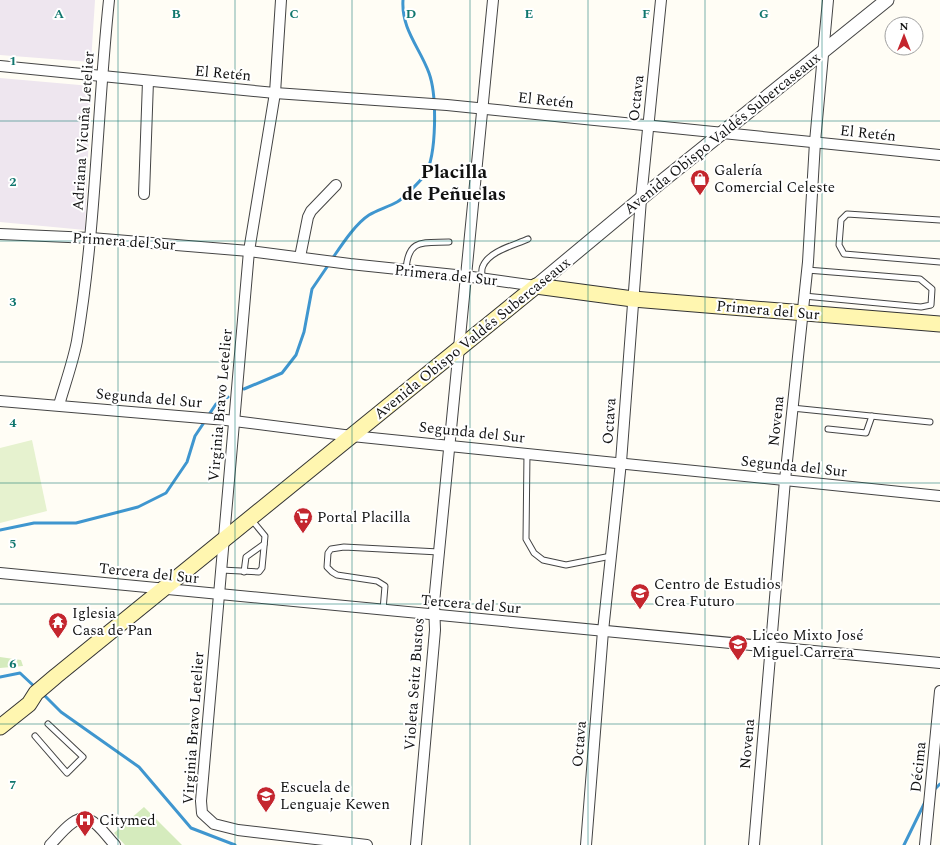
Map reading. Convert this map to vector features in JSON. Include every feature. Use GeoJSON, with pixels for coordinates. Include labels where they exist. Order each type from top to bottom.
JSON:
{"type":"FeatureCollection","features":[{"type":"Feature","properties":{"kind":"main road","name":"Primera del Sur"},"geometry":{"type":"LineString","coordinates":[[536,286],[633,299],[940,324]]}},
{"type":"Feature","properties":{"kind":"main road","name":"Avenida Obispo Valdés Subercaseaux"},"geometry":{"type":"LineString","coordinates":[[36,693],[536,286]]}},
{"type":"Feature","properties":{"kind":"main road"},"geometry":{"type":"LineString","coordinates":[[0,715],[22,697],[36,693]]}},
{"type":"Feature","properties":{"kind":"main road"},"geometry":{"type":"LineString","coordinates":[[0,727],[29,704],[36,693]]}},
{"type":"Feature","properties":{"kind":"street","name":"Adriana Vicuña Letelier"},"geometry":{"type":"LineString","coordinates":[[59,405],[76,342],[91,238],[101,76],[109,0]]}},
{"type":"Feature","properties":{"kind":"street","name":"Virginia Bravo Letelier"},"geometry":{"type":"LineString","coordinates":[[281,0],[275,93],[249,251],[230,420],[224,540],[201,801],[202,813],[214,824],[238,830],[367,845]]}},
{"type":"Feature","properties":{"kind":"street","name":"Violeta Seitz Bustos"},"geometry":{"type":"LineString","coordinates":[[416,845],[434,638],[434,616],[439,552],[493,0]]}},
{"type":"Feature","properties":{"kind":"street","name":"Octava"},"geometry":{"type":"LineString","coordinates":[[586,845],[603,631],[621,462],[641,199],[661,0]]}},
{"type":"Feature","properties":{"kind":"street","name":"Novena"},"geometry":{"type":"LineString","coordinates":[[754,845],[785,480],[807,270],[815,142],[828,0]]}},
{"type":"Feature","properties":{"kind":"street","name":"Avenida Obispo Valdés Subercaseaux"},"geometry":{"type":"LineString","coordinates":[[536,286],[887,0]]}},
{"type":"Feature","properties":{"kind":"street","name":"El Retén"},"geometry":{"type":"LineString","coordinates":[[0,66],[275,93],[447,105],[940,155]]}},
{"type":"Feature","properties":{"kind":"street"},"geometry":{"type":"LineString","coordinates":[[144,194],[148,81]]}},
{"type":"Feature","properties":{"kind":"street"},"geometry":{"type":"LineString","coordinates":[[300,257],[308,217],[311,211],[336,185]]}},
{"type":"Feature","properties":{"kind":"street","name":"Primera del Sur"},"geometry":{"type":"LineString","coordinates":[[0,234],[91,238],[249,251],[350,264],[482,278],[536,286]]}},
{"type":"Feature","properties":{"kind":"street","name":"Segunda del Sur"},"geometry":{"type":"LineString","coordinates":[[0,401],[230,420],[352,436],[449,444],[940,496]]}},
{"type":"Feature","properties":{"kind":"street","name":"Tercera del Sur"},"geometry":{"type":"LineString","coordinates":[[0,573],[162,590],[940,663]]}},
{"type":"Feature","properties":{"kind":"street","name":"Décima"},"geometry":{"type":"LineString","coordinates":[[925,845],[940,692]]}},
{"type":"Feature","properties":{"kind":"street"},"geometry":{"type":"LineString","coordinates":[[50,845],[76,820],[82,818],[90,820],[115,845]]}},
{"type":"Feature","properties":{"kind":"lane"},"geometry":{"type":"LineString","coordinates":[[940,220],[847,214],[840,220],[839,245],[844,254],[940,262]]}},
{"type":"Feature","properties":{"kind":"lane"},"geometry":{"type":"LineString","coordinates":[[482,278],[482,267],[486,260],[495,254],[528,239]]}},
{"type":"Feature","properties":{"kind":"lane"},"geometry":{"type":"LineString","coordinates":[[406,270],[411,249],[415,245],[419,243],[449,242]]}},
{"type":"Feature","properties":{"kind":"lane"},"geometry":{"type":"LineString","coordinates":[[804,296],[921,307],[931,305],[933,298],[932,289],[920,279],[807,270]]}},
{"type":"Feature","properties":{"kind":"lane"},"geometry":{"type":"LineString","coordinates":[[792,408],[930,422]]}},
{"type":"Feature","properties":{"kind":"lane"},"geometry":{"type":"LineString","coordinates":[[828,429],[866,433],[872,416]]}},
{"type":"Feature","properties":{"kind":"lane"},"geometry":{"type":"LineString","coordinates":[[527,452],[526,539],[534,553],[543,560],[566,565],[611,556]]}},
{"type":"Feature","properties":{"kind":"lane"},"geometry":{"type":"LineString","coordinates":[[221,570],[258,572],[262,568],[264,533],[250,518]]}},
{"type":"Feature","properties":{"kind":"lane"},"geometry":{"type":"LineString","coordinates":[[244,572],[246,557],[264,544]]}},
{"type":"Feature","properties":{"kind":"lane"},"geometry":{"type":"LineString","coordinates":[[382,611],[385,586],[377,581],[337,575],[332,572],[327,567],[328,553],[331,549],[344,547],[439,552]]}},
{"type":"Feature","properties":{"kind":"lane"},"geometry":{"type":"LineString","coordinates":[[35,736],[67,773],[83,757],[48,724]]}},
{"type":"Feature","properties":{"kind":"shaded area"},"geometry":{"type":"Polygon","coordinates":[[[0,0],[95,0],[91,62],[0,55],[0,0]]]}},
{"type":"Feature","properties":{"kind":"shaded area"},"geometry":{"type":"Polygon","coordinates":[[[0,78],[91,86],[85,230],[0,222],[0,78]]]}},
{"type":"Feature","properties":{"kind":"green space"},"geometry":{"type":"Polygon","coordinates":[[[32,440],[47,511],[0,523],[0,448],[32,440]]]}},
{"type":"Feature","properties":{"kind":"green space"},"geometry":{"type":"Polygon","coordinates":[[[0,657],[21,660],[23,666],[0,668],[0,657]]]}},
{"type":"Feature","properties":{"kind":"green space"},"geometry":{"type":"Polygon","coordinates":[[[144,807],[182,845],[125,845],[114,833],[144,807]]]}},
{"type":"Feature","properties":{"kind":"waterway"},"geometry":{"type":"LineString","coordinates":[[332,259],[364,219],[369,215],[400,200],[425,175],[429,166],[434,140],[432,83],[429,73],[408,29],[403,10],[403,0]]}},
{"type":"Feature","properties":{"kind":"waterway"},"geometry":{"type":"LineString","coordinates":[[244,389],[282,373],[296,355],[304,332],[312,289],[329,264]]}},
{"type":"Feature","properties":{"kind":"waterway"},"geometry":{"type":"LineString","coordinates":[[208,416],[216,404],[228,397]]}},
{"type":"Feature","properties":{"kind":"waterway"},"geometry":{"type":"LineString","coordinates":[[0,530],[34,523],[76,523],[138,507],[166,493],[187,462],[195,436],[205,421]]}},
{"type":"Feature","properties":{"kind":"waterway"},"geometry":{"type":"LineString","coordinates":[[0,677],[20,673],[36,688]]}},
{"type":"Feature","properties":{"kind":"waterway"},"geometry":{"type":"LineString","coordinates":[[42,693],[61,712],[139,767],[191,828],[235,845]]}},
{"type":"Feature","properties":{"kind":"waterway"},"geometry":{"type":"LineString","coordinates":[[933,791],[940,784]]}},
{"type":"Feature","properties":{"kind":"waterway"},"geometry":{"type":"LineString","coordinates":[[904,845],[925,802]]}},
{"type":"Feature","properties":{"kind":"place","name":"Galería Comercial Celeste"},"geometry":{"type":"Point","coordinates":[700,196]}},
{"type":"Feature","properties":{"kind":"place","name":"Portal Placilla"},"geometry":{"type":"Point","coordinates":[303,534]}},
{"type":"Feature","properties":{"kind":"place","name":"Centro de Estudios Crea Futuro"},"geometry":{"type":"Point","coordinates":[640,610]}},
{"type":"Feature","properties":{"kind":"place","name":"Iglesia Casa de Pan"},"geometry":{"type":"Point","coordinates":[58,639]}},
{"type":"Feature","properties":{"kind":"place","name":"Liceo Mixto José Miguel Carrera"},"geometry":{"type":"Point","coordinates":[738,661]}},
{"type":"Feature","properties":{"kind":"place","name":"Escuela de Lenguaje Kewen"},"geometry":{"type":"Point","coordinates":[266,813]}},
{"type":"Feature","properties":{"kind":"place","name":"Citymed"},"geometry":{"type":"Point","coordinates":[85,837]}},
{"type":"Feature","properties":{"kind":"district","name":"Placilla de Peñuelas"},"geometry":{"type":"Point","coordinates":[454,182]}}]}
